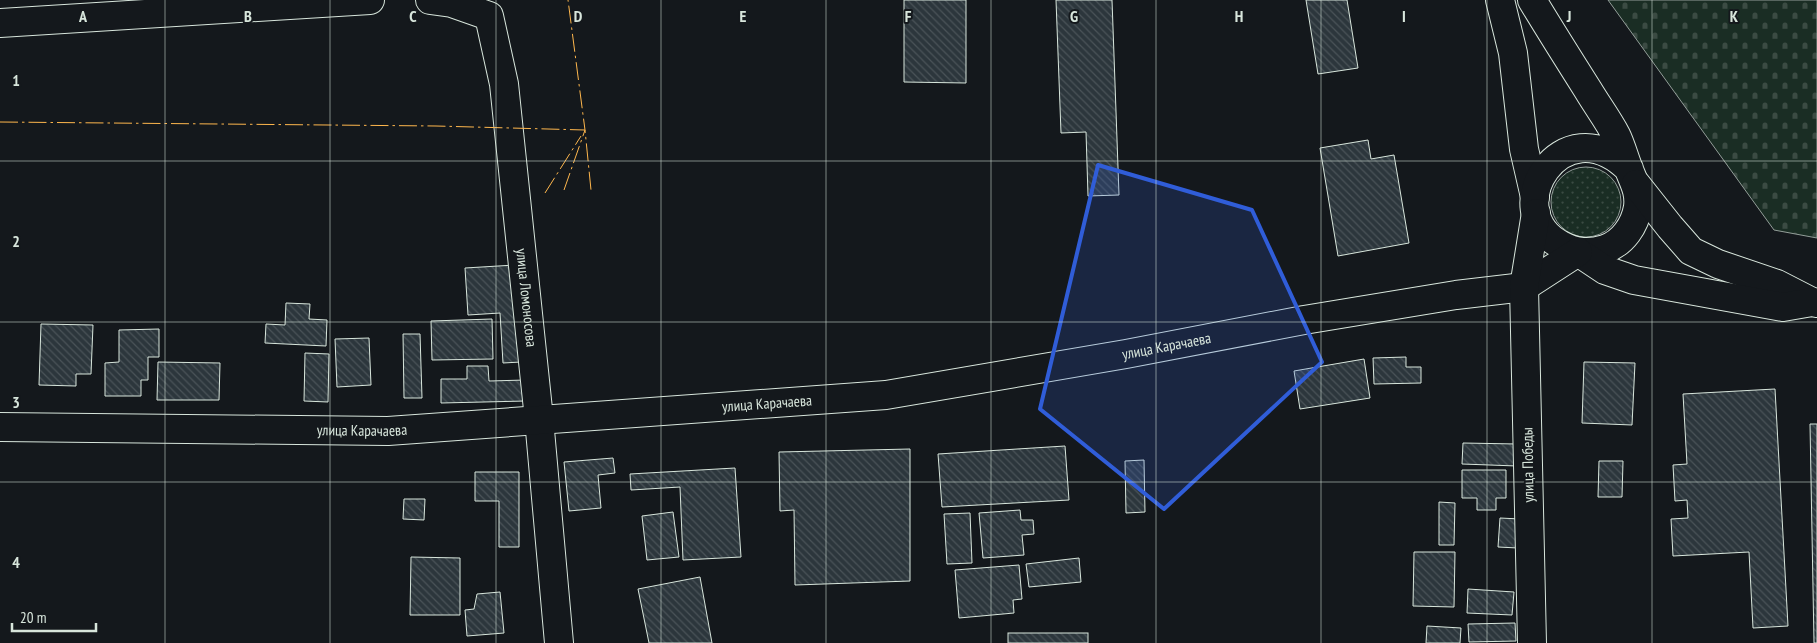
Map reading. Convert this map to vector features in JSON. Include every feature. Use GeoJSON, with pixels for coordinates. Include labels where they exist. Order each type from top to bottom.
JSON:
{"type":"FeatureCollection","features":[{"type":"Feature","properties":{"kind":"street"},"geometry":{"type":"LineString","coordinates":[[0,23],[370,0]]}},
{"type":"Feature","properties":{"kind":"street","name":"улица Ломоносова"},"geometry":{"type":"LineString","coordinates":[[430,0],[452,3],[489,16],[504,84],[559,643]]}},
{"type":"Feature","properties":{"kind":"street"},"geometry":{"type":"LineString","coordinates":[[1500,0],[1513,53],[1524,149],[1540,226],[1553,241],[1571,251],[1591,253],[1611,247],[1627,234],[1636,216],[1639,200],[1616,135],[1532,0]]}},
{"type":"Feature","properties":{"kind":"street"},"geometry":{"type":"LineString","coordinates":[[1536,206],[1536,186],[1543,171],[1555,158],[1569,151],[1586,148],[1602,150],[1617,158],[1670,227],[1692,250],[1718,264],[1777,284],[1814,302]]}},
{"type":"Feature","properties":{"kind":"street","name":"улица Победы"},"geometry":{"type":"LineString","coordinates":[[1532,643],[1524,287],[1536,206]]}},
{"type":"Feature","properties":{"kind":"street"},"geometry":{"type":"LineString","coordinates":[[1524,287],[1578,252]]}},
{"type":"Feature","properties":{"kind":"street"},"geometry":{"type":"LineString","coordinates":[[1578,252],[1605,270],[1634,280],[1783,307],[1814,302]]}},
{"type":"Feature","properties":{"kind":"street","name":"улица Карачаева"},"geometry":{"type":"LineString","coordinates":[[0,427],[388,431],[886,395],[1126,354],[1304,320],[1456,295],[1524,287]]}},
{"type":"Feature","properties":{"kind":"highlighted area"},"geometry":{"type":"Polygon","coordinates":[[[1098,165],[1252,210],[1322,362],[1164,509],[1040,409],[1098,165]]]}},
{"type":"Feature","properties":{"kind":"green space"},"geometry":{"type":"Polygon","coordinates":[[[1608,0],[1817,0],[1817,238],[1774,230],[1608,0]]]}},
{"type":"Feature","properties":{"kind":"green space"},"geometry":{"type":"Polygon","coordinates":[[[1586,167],[1605,173],[1615,183],[1621,202],[1615,221],[1605,231],[1586,237],[1567,231],[1557,221],[1551,202],[1557,183],[1567,173],[1586,167]]]}},
{"type":"Feature","properties":{"kind":"building"},"geometry":{"type":"Polygon","coordinates":[[[904,0],[966,0],[966,83],[904,82],[904,0]]]}},
{"type":"Feature","properties":{"kind":"building"},"geometry":{"type":"Polygon","coordinates":[[[1056,0],[1112,0],[1119,195],[1088,196],[1086,132],[1061,133],[1056,0]]]}},
{"type":"Feature","properties":{"kind":"building"},"geometry":{"type":"Polygon","coordinates":[[[1306,0],[1347,0],[1358,68],[1318,74],[1306,0]]]}},
{"type":"Feature","properties":{"kind":"building"},"geometry":{"type":"Polygon","coordinates":[[[1368,140],[1371,159],[1394,155],[1409,243],[1338,256],[1320,148],[1368,140]]]}},
{"type":"Feature","properties":{"kind":"building"},"geometry":{"type":"Polygon","coordinates":[[[515,265],[521,362],[503,363],[500,313],[468,315],[465,268],[515,265]]]}},
{"type":"Feature","properties":{"kind":"building"},"geometry":{"type":"Polygon","coordinates":[[[286,303],[310,304],[309,319],[327,320],[326,346],[265,343],[266,324],[285,325],[286,303]]]}},
{"type":"Feature","properties":{"kind":"building"},"geometry":{"type":"Polygon","coordinates":[[[492,319],[493,359],[432,360],[431,321],[492,319]]]}},
{"type":"Feature","properties":{"kind":"building"},"geometry":{"type":"Polygon","coordinates":[[[41,324],[93,325],[91,374],[76,374],[76,386],[39,385],[41,324]]]}},
{"type":"Feature","properties":{"kind":"building"},"geometry":{"type":"Polygon","coordinates":[[[159,329],[159,357],[148,357],[148,380],[141,380],[141,396],[105,396],[105,363],[119,362],[119,330],[159,329]]]}},
{"type":"Feature","properties":{"kind":"building"},"geometry":{"type":"Polygon","coordinates":[[[403,334],[420,334],[422,398],[404,398],[403,334]]]}},
{"type":"Feature","properties":{"kind":"building"},"geometry":{"type":"Polygon","coordinates":[[[369,338],[371,385],[337,387],[335,339],[369,338]]]}},
{"type":"Feature","properties":{"kind":"building"},"geometry":{"type":"Polygon","coordinates":[[[305,353],[329,354],[328,402],[304,401],[305,353]]]}},
{"type":"Feature","properties":{"kind":"building"},"geometry":{"type":"Polygon","coordinates":[[[1406,357],[1406,367],[1421,367],[1421,383],[1374,384],[1373,358],[1406,357]]]}},
{"type":"Feature","properties":{"kind":"building"},"geometry":{"type":"Polygon","coordinates":[[[1364,359],[1370,398],[1300,409],[1294,371],[1364,359]]]}},
{"type":"Feature","properties":{"kind":"building"},"geometry":{"type":"Polygon","coordinates":[[[158,362],[220,363],[219,400],[157,400],[158,362]]]}},
{"type":"Feature","properties":{"kind":"building"},"geometry":{"type":"Polygon","coordinates":[[[1584,362],[1635,363],[1632,425],[1582,423],[1584,362]]]}},
{"type":"Feature","properties":{"kind":"building"},"geometry":{"type":"Polygon","coordinates":[[[467,366],[488,366],[489,381],[526,380],[526,401],[441,403],[441,379],[467,379],[467,366]]]}},
{"type":"Feature","properties":{"kind":"building"},"geometry":{"type":"Polygon","coordinates":[[[1775,389],[1788,626],[1753,628],[1749,552],[1673,556],[1671,519],[1688,518],[1687,500],[1675,501],[1673,465],[1687,464],[1683,394],[1775,389]]]}},
{"type":"Feature","properties":{"kind":"building"},"geometry":{"type":"Polygon","coordinates":[[[1810,424],[1817,424],[1817,643],[1814,643],[1810,424]]]}},
{"type":"Feature","properties":{"kind":"building"},"geometry":{"type":"Polygon","coordinates":[[[1463,443],[1517,444],[1517,466],[1462,464],[1463,443]]]}},
{"type":"Feature","properties":{"kind":"building"},"geometry":{"type":"Polygon","coordinates":[[[1065,446],[1069,500],[942,507],[938,454],[1065,446]]]}},
{"type":"Feature","properties":{"kind":"building"},"geometry":{"type":"Polygon","coordinates":[[[910,449],[910,581],[795,585],[794,510],[780,511],[779,452],[910,449]]]}},
{"type":"Feature","properties":{"kind":"building"},"geometry":{"type":"Polygon","coordinates":[[[613,458],[615,473],[598,475],[601,508],[569,511],[564,462],[613,458]]]}},
{"type":"Feature","properties":{"kind":"building"},"geometry":{"type":"Polygon","coordinates":[[[1144,460],[1145,512],[1126,513],[1125,461],[1144,460]]]}},
{"type":"Feature","properties":{"kind":"building"},"geometry":{"type":"Polygon","coordinates":[[[1599,461],[1623,461],[1622,497],[1598,497],[1599,461]]]}},
{"type":"Feature","properties":{"kind":"building"},"geometry":{"type":"Polygon","coordinates":[[[735,468],[741,557],[683,560],[680,487],[631,490],[630,474],[735,468]]]}},
{"type":"Feature","properties":{"kind":"building"},"geometry":{"type":"Polygon","coordinates":[[[1462,470],[1506,470],[1506,498],[1496,498],[1496,510],[1477,510],[1477,498],[1462,498],[1462,470]]]}},
{"type":"Feature","properties":{"kind":"building"},"geometry":{"type":"Polygon","coordinates":[[[475,472],[519,472],[519,547],[499,547],[499,501],[475,501],[475,472]]]}},
{"type":"Feature","properties":{"kind":"building"},"geometry":{"type":"Polygon","coordinates":[[[404,499],[425,499],[424,520],[403,519],[404,499]]]}},
{"type":"Feature","properties":{"kind":"building"},"geometry":{"type":"Polygon","coordinates":[[[1439,502],[1455,503],[1454,545],[1439,545],[1439,502]]]}},
{"type":"Feature","properties":{"kind":"building"},"geometry":{"type":"Polygon","coordinates":[[[1020,510],[1021,520],[1033,520],[1034,534],[1022,535],[1024,555],[983,558],[979,513],[1020,510]]]}},
{"type":"Feature","properties":{"kind":"building"},"geometry":{"type":"Polygon","coordinates":[[[673,512],[679,557],[647,560],[642,516],[673,512]]]}},
{"type":"Feature","properties":{"kind":"building"},"geometry":{"type":"Polygon","coordinates":[[[970,513],[972,563],[947,564],[944,514],[970,513]]]}},
{"type":"Feature","properties":{"kind":"building"},"geometry":{"type":"Polygon","coordinates":[[[1500,518],[1520,519],[1518,548],[1498,547],[1500,518]]]}},
{"type":"Feature","properties":{"kind":"building"},"geometry":{"type":"Polygon","coordinates":[[[1414,552],[1455,552],[1454,607],[1413,606],[1414,552]]]}},
{"type":"Feature","properties":{"kind":"building"},"geometry":{"type":"Polygon","coordinates":[[[411,557],[460,558],[460,615],[410,615],[411,557]]]}},
{"type":"Feature","properties":{"kind":"building"},"geometry":{"type":"Polygon","coordinates":[[[1079,558],[1081,582],[1029,587],[1026,564],[1079,558]]]}},
{"type":"Feature","properties":{"kind":"building"},"geometry":{"type":"Polygon","coordinates":[[[1019,565],[1022,599],[1013,600],[1014,613],[959,618],[955,570],[1019,565]]]}},
{"type":"Feature","properties":{"kind":"building"},"geometry":{"type":"Polygon","coordinates":[[[700,577],[712,643],[649,643],[638,589],[700,577]]]}},
{"type":"Feature","properties":{"kind":"building"},"geometry":{"type":"Polygon","coordinates":[[[1468,589],[1514,592],[1512,615],[1467,613],[1468,589]]]}},
{"type":"Feature","properties":{"kind":"building"},"geometry":{"type":"Polygon","coordinates":[[[500,592],[504,633],[467,636],[465,610],[474,609],[477,594],[500,592]]]}},
{"type":"Feature","properties":{"kind":"building"},"geometry":{"type":"Polygon","coordinates":[[[1515,623],[1516,641],[1469,642],[1468,624],[1515,623]]]}},
{"type":"Feature","properties":{"kind":"building"},"geometry":{"type":"Polygon","coordinates":[[[1427,626],[1461,628],[1460,643],[1426,643],[1427,626]]]}},
{"type":"Feature","properties":{"kind":"building"},"geometry":{"type":"Polygon","coordinates":[[[1008,633],[1088,633],[1088,643],[1008,643],[1008,633]]]}},
{"type":"Feature","properties":{"kind":"power"},"geometry":{"type":"LineString","coordinates":[[564,190],[585,130],[568,0]]}},
{"type":"Feature","properties":{"kind":"power"},"geometry":{"type":"LineString","coordinates":[[0,122],[436,126],[585,130],[591,190]]}},
{"type":"Feature","properties":{"kind":"power"},"geometry":{"type":"LineString","coordinates":[[545,193],[581,136]]}}]}
